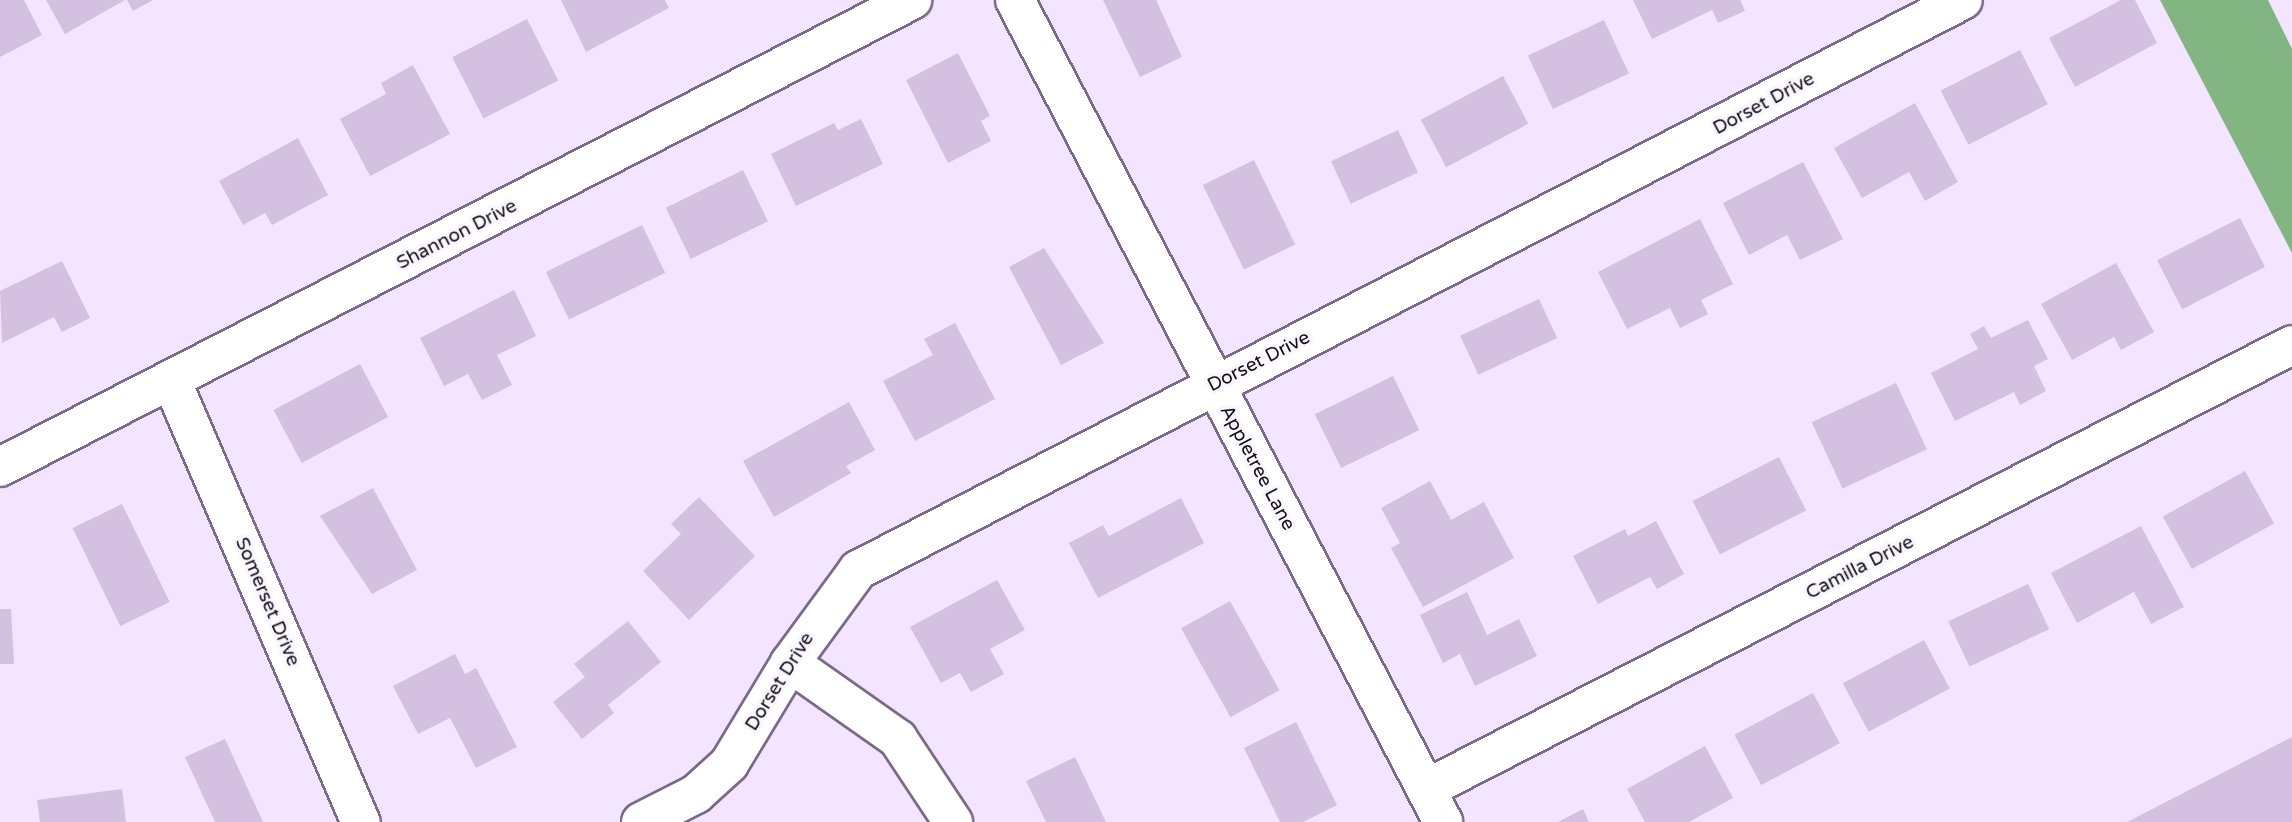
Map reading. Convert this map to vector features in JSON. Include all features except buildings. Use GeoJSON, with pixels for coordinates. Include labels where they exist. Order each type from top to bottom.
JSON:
{"type":"FeatureCollection","features":[{"type":"Feature","properties":{"kind":"street","name":"Shannon Drive"},"geometry":{"type":"LineString","coordinates":[[0,467],[172,382],[912,0]]}},
{"type":"Feature","properties":{"kind":"street","name":"Appletree Lane"},"geometry":{"type":"LineString","coordinates":[[1015,0],[1434,806]]}},
{"type":"Feature","properties":{"kind":"street","name":"Dorset Drive"},"geometry":{"type":"LineString","coordinates":[[640,822],[696,794],[729,764],[790,663],[858,570],[1963,0]]}},
{"type":"Feature","properties":{"kind":"street","name":"Camilla Drive"},"geometry":{"type":"LineString","coordinates":[[1434,806],[2292,345]]}},
{"type":"Feature","properties":{"kind":"street","name":"Somerset Drive"},"geometry":{"type":"LineString","coordinates":[[172,382],[361,822]]}},
{"type":"Feature","properties":{"kind":"street"},"geometry":{"type":"LineString","coordinates":[[790,663],[898,740],[953,822]]}},
{"type":"Feature","properties":{"kind":"green space"},"geometry":{"type":"Polygon","coordinates":[[[2160,0],[2268,0],[2292,49],[2292,253],[2160,0]]]}}]}
